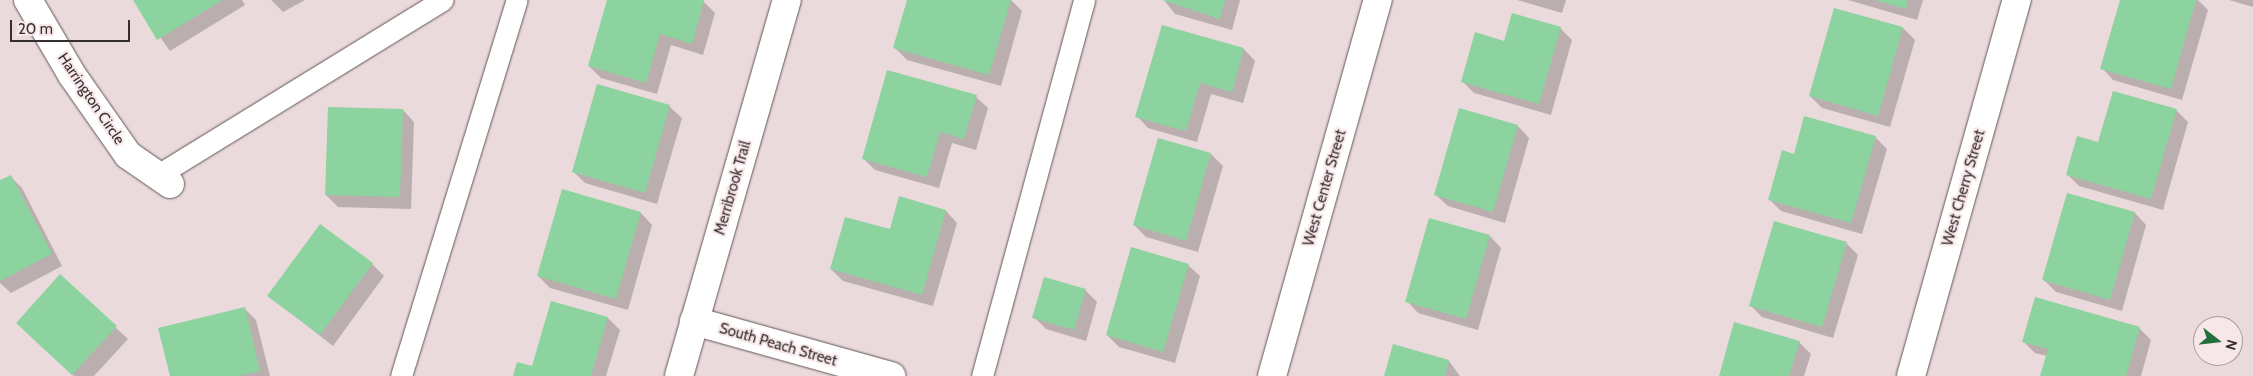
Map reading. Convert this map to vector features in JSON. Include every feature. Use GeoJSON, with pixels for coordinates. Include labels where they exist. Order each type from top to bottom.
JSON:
{"type":"FeatureCollection","features":[{"type":"Feature","properties":{"kind":"street","name":"Harrington Circle"},"geometry":{"type":"LineString","coordinates":[[28,0],[72,75],[128,155],[164,179]]}},
{"type":"Feature","properties":{"kind":"street","name":"Merribrook Trail"},"geometry":{"type":"LineString","coordinates":[[679,376],[787,0]]}},
{"type":"Feature","properties":{"kind":"street","name":"West Center Street"},"geometry":{"type":"LineString","coordinates":[[1272,376],[1378,0]]}},
{"type":"Feature","properties":{"kind":"street","name":"West Cherry Street"},"geometry":{"type":"LineString","coordinates":[[1911,376],[2017,0]]}},
{"type":"Feature","properties":{"kind":"street","name":"South Peach Street"},"geometry":{"type":"LineString","coordinates":[[694,321],[891,376]]}},
{"type":"Feature","properties":{"kind":"lane"},"geometry":{"type":"LineString","coordinates":[[164,179],[442,0]]}},
{"type":"Feature","properties":{"kind":"lane"},"geometry":{"type":"LineString","coordinates":[[401,376],[517,0]]}},
{"type":"Feature","properties":{"kind":"lane"},"geometry":{"type":"LineString","coordinates":[[982,376],[1084,0]]}},
{"type":"Feature","properties":{"kind":"building"},"geometry":{"type":"Polygon","coordinates":[[[133,0],[223,0],[157,40],[133,0]]]}},
{"type":"Feature","properties":{"kind":"building"},"geometry":{"type":"Polygon","coordinates":[[[607,0],[704,0],[692,44],[660,34],[646,83],[588,66],[607,0]]]}},
{"type":"Feature","properties":{"kind":"building"},"geometry":{"type":"Polygon","coordinates":[[[907,0],[1011,0],[989,75],[893,48],[907,0]]]}},
{"type":"Feature","properties":{"kind":"building"},"geometry":{"type":"Polygon","coordinates":[[[1162,0],[1225,0],[1220,19],[1162,0]]]}},
{"type":"Feature","properties":{"kind":"building"},"geometry":{"type":"Polygon","coordinates":[[[1875,0],[1908,0],[1906,9],[1875,0]]]}},
{"type":"Feature","properties":{"kind":"building"},"geometry":{"type":"Polygon","coordinates":[[[2120,0],[2196,0],[2171,89],[2100,69],[2120,0]]]}},
{"type":"Feature","properties":{"kind":"building"},"geometry":{"type":"Polygon","coordinates":[[[1834,8],[1903,27],[1878,116],[1809,96],[1834,8]]]}},
{"type":"Feature","properties":{"kind":"building"},"geometry":{"type":"Polygon","coordinates":[[[1512,13],[1561,27],[1539,104],[1461,82],[1475,32],[1504,41],[1512,13]]]}},
{"type":"Feature","properties":{"kind":"building"},"geometry":{"type":"Polygon","coordinates":[[[1162,25],[1244,48],[1232,92],[1200,83],[1186,131],[1135,117],[1162,25]]]}},
{"type":"Feature","properties":{"kind":"building"},"geometry":{"type":"Polygon","coordinates":[[[887,70],[977,95],[964,139],[940,132],[927,177],[862,159],[887,70]]]}},
{"type":"Feature","properties":{"kind":"building"},"geometry":{"type":"Polygon","coordinates":[[[597,84],[670,105],[645,193],[572,172],[597,84]]]}},
{"type":"Feature","properties":{"kind":"building"},"geometry":{"type":"Polygon","coordinates":[[[2113,91],[2177,109],[2151,199],[2066,175],[2077,136],[2098,142],[2113,91]]]}},
{"type":"Feature","properties":{"kind":"building"},"geometry":{"type":"Polygon","coordinates":[[[328,107],[403,109],[400,197],[325,195],[328,107]]]}},
{"type":"Feature","properties":{"kind":"building"},"geometry":{"type":"Polygon","coordinates":[[[1459,108],[1518,125],[1493,212],[1434,195],[1459,108]]]}},
{"type":"Feature","properties":{"kind":"building"},"geometry":{"type":"Polygon","coordinates":[[[1804,116],[1876,136],[1851,223],[1768,200],[1782,150],[1794,154],[1804,116]]]}},
{"type":"Feature","properties":{"kind":"building"},"geometry":{"type":"Polygon","coordinates":[[[1158,138],[1211,153],[1186,241],[1133,225],[1158,138]]]}},
{"type":"Feature","properties":{"kind":"building"},"geometry":{"type":"Polygon","coordinates":[[[11,175],[52,254],[0,281],[0,180],[11,175]]]}},
{"type":"Feature","properties":{"kind":"building"},"geometry":{"type":"Polygon","coordinates":[[[562,189],[641,212],[616,299],[537,276],[562,189]]]}},
{"type":"Feature","properties":{"kind":"building"},"geometry":{"type":"Polygon","coordinates":[[[2067,193],[2135,212],[2110,300],[2042,280],[2067,193]]]}},
{"type":"Feature","properties":{"kind":"building"},"geometry":{"type":"Polygon","coordinates":[[[899,196],[946,210],[922,295],[830,269],[845,217],[890,229],[899,196]]]}},
{"type":"Feature","properties":{"kind":"building"},"geometry":{"type":"Polygon","coordinates":[[[1429,218],[1490,235],[1466,319],[1405,302],[1429,218]]]}},
{"type":"Feature","properties":{"kind":"building"},"geometry":{"type":"Polygon","coordinates":[[[1774,221],[1847,242],[1822,327],[1749,306],[1774,221]]]}},
{"type":"Feature","properties":{"kind":"building"},"geometry":{"type":"Polygon","coordinates":[[[320,224],[373,263],[320,335],[267,296],[320,224]]]}},
{"type":"Feature","properties":{"kind":"building"},"geometry":{"type":"Polygon","coordinates":[[[1131,247],[1189,264],[1163,352],[1106,335],[1131,247]]]}},
{"type":"Feature","properties":{"kind":"building"},"geometry":{"type":"Polygon","coordinates":[[[60,274],[117,326],[72,375],[16,323],[60,274]]]}},
{"type":"Feature","properties":{"kind":"building"},"geometry":{"type":"Polygon","coordinates":[[[1044,277],[1086,289],[1074,330],[1032,318],[1044,277]]]}},
{"type":"Feature","properties":{"kind":"building"},"geometry":{"type":"Polygon","coordinates":[[[2035,297],[2140,327],[2126,376],[2040,376],[2048,349],[2022,342],[2035,297]]]}},
{"type":"Feature","properties":{"kind":"building"},"geometry":{"type":"Polygon","coordinates":[[[551,301],[608,317],[591,376],[513,376],[517,362],[532,366],[551,301]]]}},
{"type":"Feature","properties":{"kind":"building"},"geometry":{"type":"Polygon","coordinates":[[[245,307],[260,371],[239,376],[170,376],[158,328],[245,307]]]}},
{"type":"Feature","properties":{"kind":"building"},"geometry":{"type":"Polygon","coordinates":[[[1734,322],[1800,341],[1789,376],[1719,376],[1734,322]]]}},
{"type":"Feature","properties":{"kind":"building"},"geometry":{"type":"Polygon","coordinates":[[[1393,344],[1449,360],[1445,376],[1384,376],[1393,344]]]}}]}
